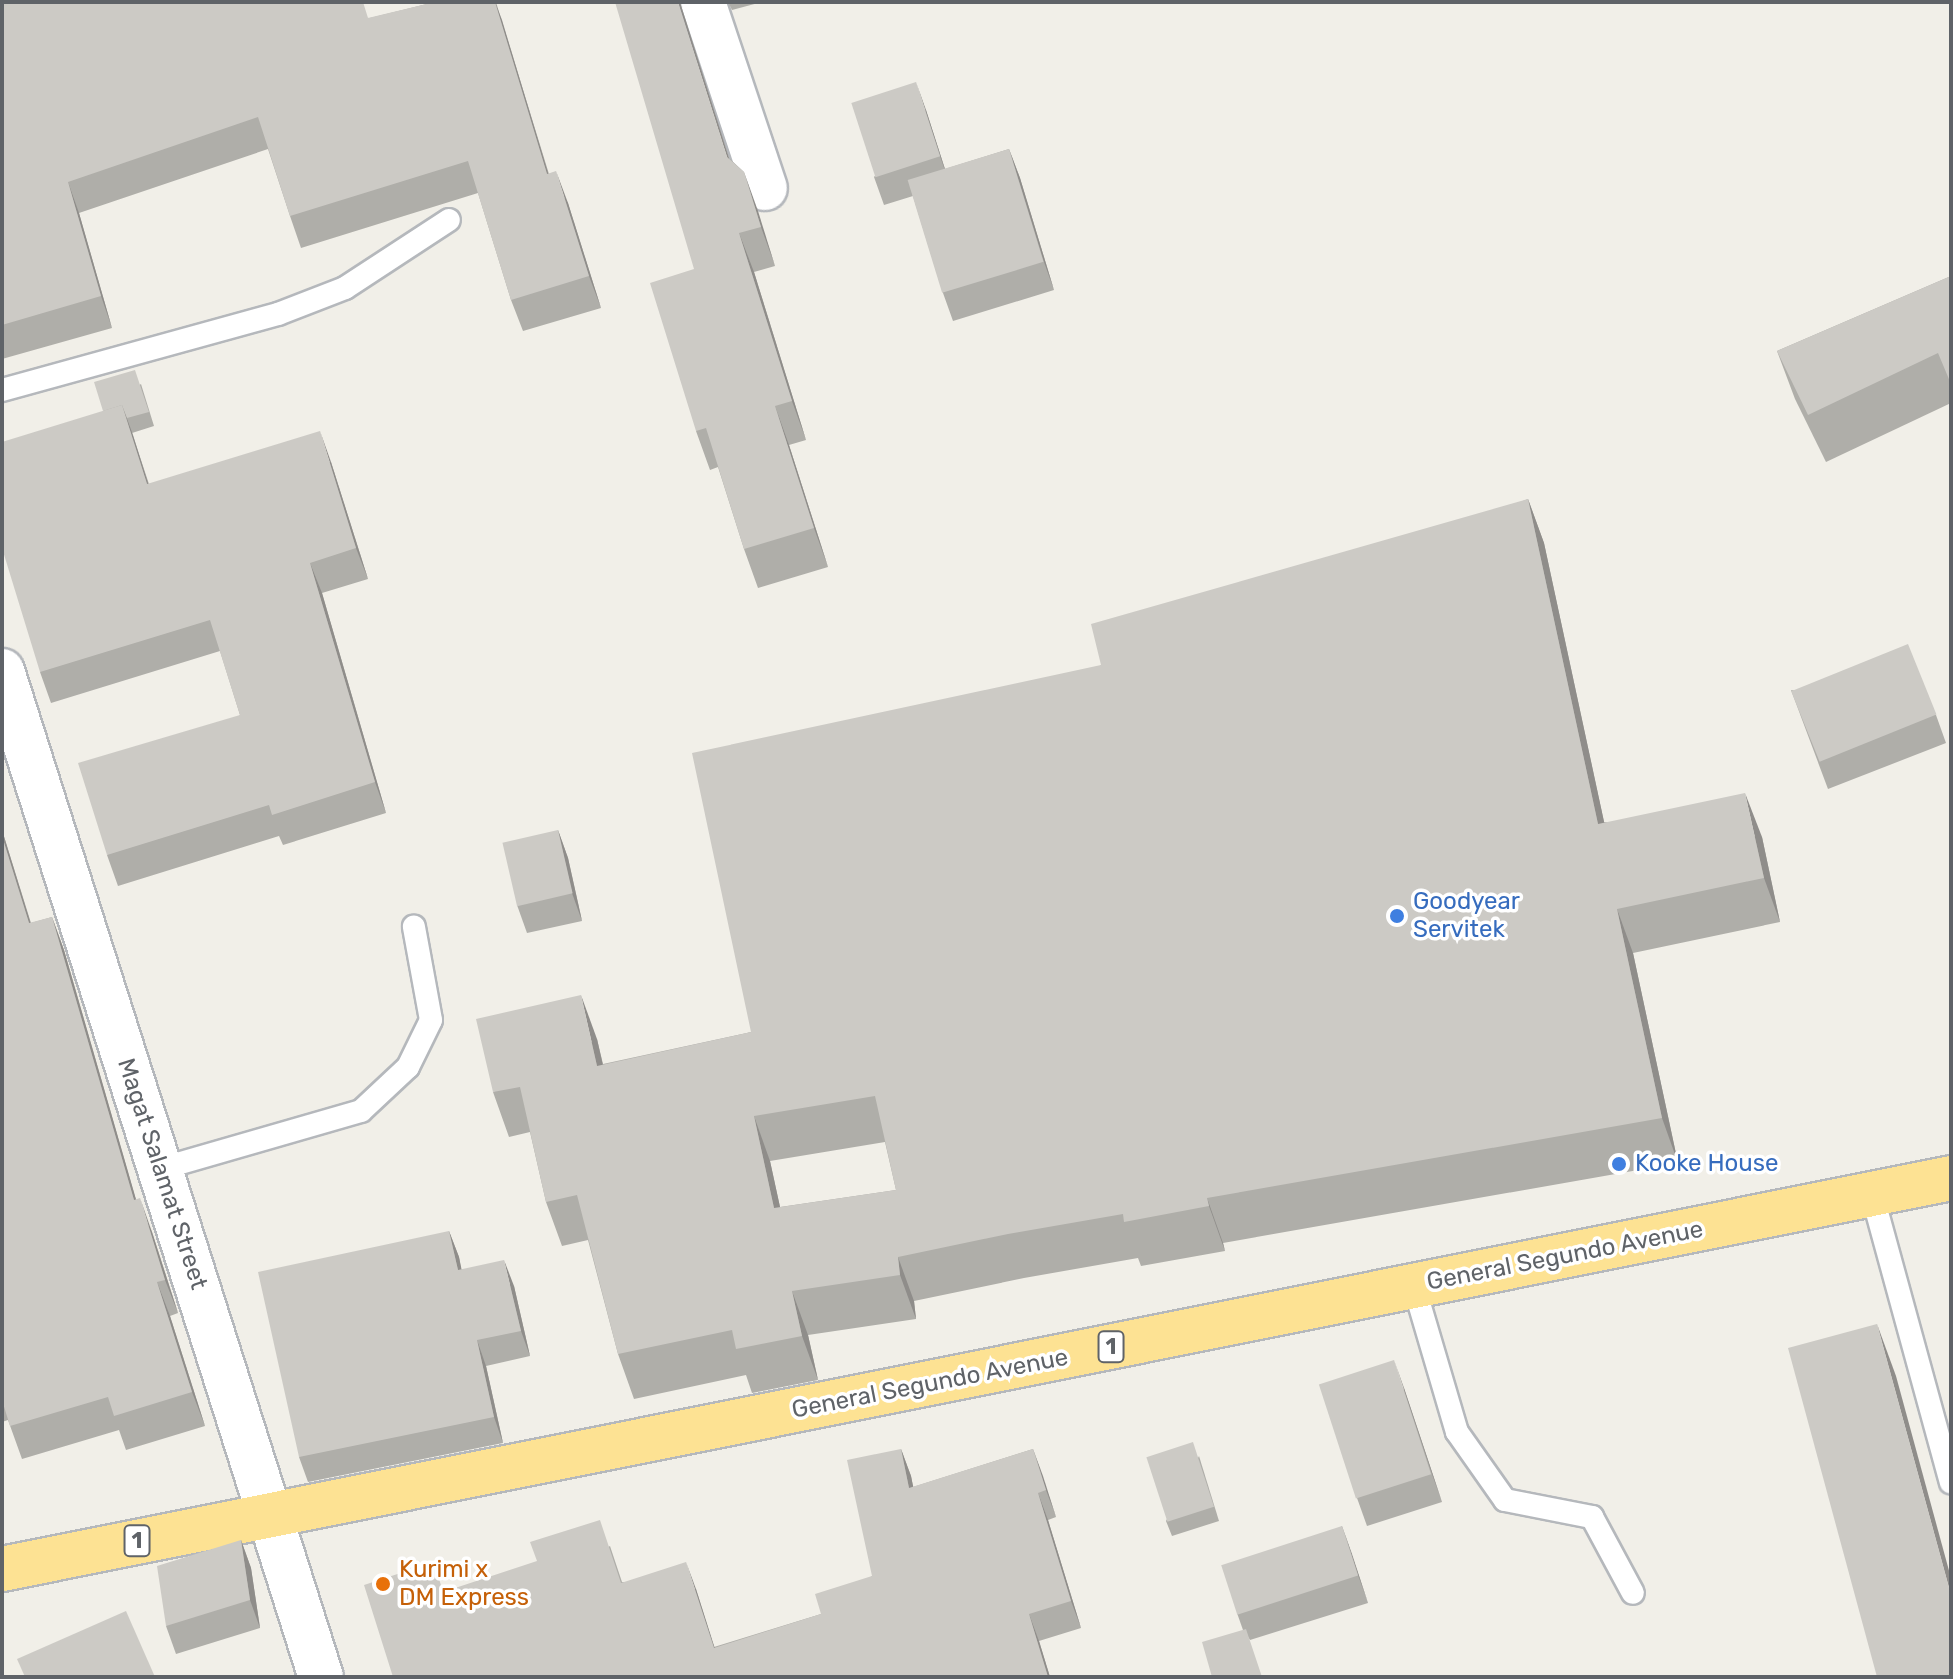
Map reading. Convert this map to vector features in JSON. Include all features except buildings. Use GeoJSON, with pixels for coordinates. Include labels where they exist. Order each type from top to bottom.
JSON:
{"type":"FeatureCollection","features":[{"type":"Feature","properties":{"kind":"highway","name":"General Segundo Avenue"},"geometry":{"type":"LineString","coordinates":[[2,1569],[271,1512],[1951,1178]]}},
{"type":"Feature","properties":{"kind":"street"},"geometry":{"type":"LineString","coordinates":[[703,2],[765,188]]}},
{"type":"Feature","properties":{"kind":"street","name":"Magat Salamat Street"},"geometry":{"type":"LineString","coordinates":[[2,671],[321,1677]]}},
{"type":"Feature","properties":{"kind":"lane"},"geometry":{"type":"LineString","coordinates":[[2,390],[278,314],[345,288],[449,220]]}},
{"type":"Feature","properties":{"kind":"lane"},"geometry":{"type":"LineString","coordinates":[[160,1169],[361,1111],[408,1067],[431,1020],[414,927]]}},
{"type":"Feature","properties":{"kind":"lane"},"geometry":{"type":"LineString","coordinates":[[1872,1194],[1951,1482]]}},
{"type":"Feature","properties":{"kind":"lane"},"geometry":{"type":"LineString","coordinates":[[1414,1286],[1457,1432],[1505,1500],[1592,1517],[1633,1593]]}},
{"type":"Feature","properties":{"kind":"place","name":"Goodyear Servitek"},"geometry":{"type":"Point","coordinates":[1397,916]}},
{"type":"Feature","properties":{"kind":"place","name":"Kooke House"},"geometry":{"type":"Point","coordinates":[1619,1164]}},
{"type":"Feature","properties":{"kind":"place","name":"Kurimi x DM Express"},"geometry":{"type":"Point","coordinates":[383,1584]}}]}
